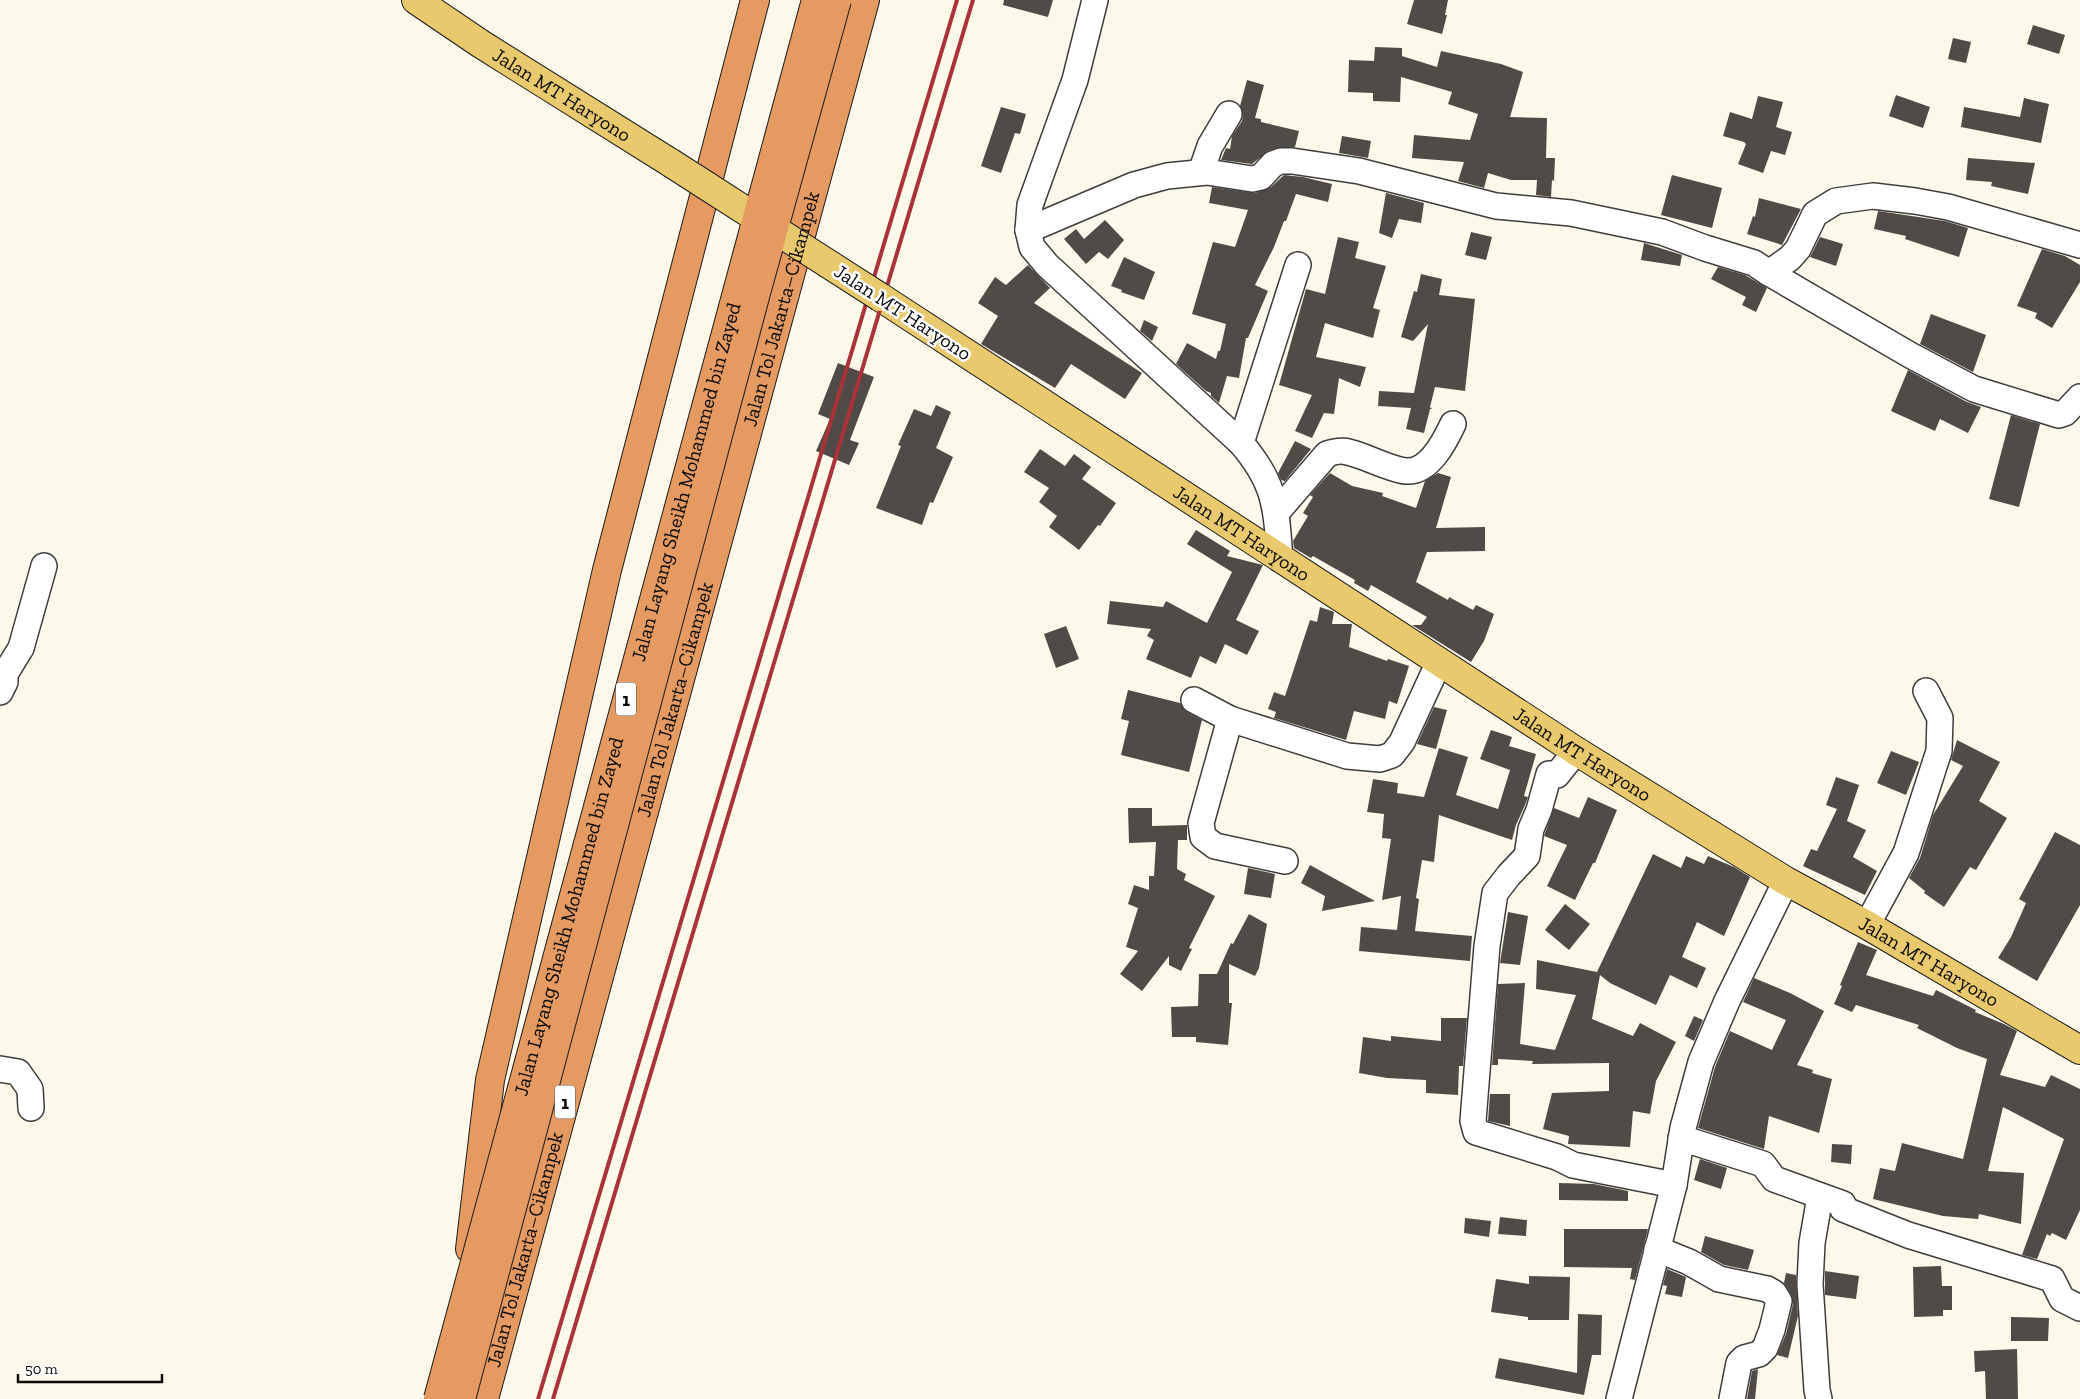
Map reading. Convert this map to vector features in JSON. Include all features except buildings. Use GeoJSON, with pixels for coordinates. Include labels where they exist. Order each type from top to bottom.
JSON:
{"type":"FeatureCollection","features":[{"type":"Feature","properties":{"kind":"highway"},"geometry":{"type":"LineString","coordinates":[[464,1295],[490,1080],[607,570],[755,0]]}},
{"type":"Feature","properties":{"kind":"highway","name":"1"},"geometry":{"type":"LineString","coordinates":[[437,1399],[805,0]]}},
{"type":"Feature","properties":{"kind":"highway","name":"Jalan Layang Sheikh Mohammed bin Zayed"},"geometry":{"type":"LineString","coordinates":[[437,1399],[816,0]]}},
{"type":"Feature","properties":{"kind":"highway","name":"Jalan Layang Sheikh Mohammed bin Zayed"},"geometry":{"type":"LineString","coordinates":[[461,1399],[759,283],[837,0]]}},
{"type":"Feature","properties":{"kind":"highway","name":"Jalan Tol Jakarta–Cikampek"},"geometry":{"type":"LineString","coordinates":[[484,1399],[865,0]]}},
{"type":"Feature","properties":{"kind":"main road","name":"Jalan MT Haryono"},"geometry":{"type":"LineString","coordinates":[[416,0],[481,44],[880,297],[1576,750],[1786,881],[1867,925],[2080,1050]]}},
{"type":"Feature","properties":{"kind":"street"},"geometry":{"type":"LineString","coordinates":[[1096,0],[1075,80],[1030,205],[1028,230],[1032,247],[1047,265],[1241,442],[1256,460],[1268,480],[1276,512],[1280,559]]}},
{"type":"Feature","properties":{"kind":"street"},"geometry":{"type":"LineString","coordinates":[[1201,172],[1210,146],[1229,114]]}},
{"type":"Feature","properties":{"kind":"street"},"geometry":{"type":"LineString","coordinates":[[1028,230],[1134,185],[1167,176],[1201,172],[1221,173],[1241,179],[1252,179],[1261,177],[1273,164],[1281,161],[1359,171],[1496,206],[1571,213],[1662,232],[1754,263],[1901,350],[1974,389],[2059,415],[2065,413],[2080,397]]}},
{"type":"Feature","properties":{"kind":"street"},"geometry":{"type":"LineString","coordinates":[[1769,273],[1790,258],[1798,249],[1815,214],[1836,201],[1873,196],[1948,207],[2080,245]]}},
{"type":"Feature","properties":{"kind":"street"},"geometry":{"type":"LineString","coordinates":[[1241,442],[1298,265]]}},
{"type":"Feature","properties":{"kind":"street"},"geometry":{"type":"LineString","coordinates":[[1276,512],[1327,454],[1338,450],[1406,471],[1417,469],[1435,456],[1453,424]]}},
{"type":"Feature","properties":{"kind":"street"},"geometry":{"type":"LineString","coordinates":[[2,678],[21,648],[44,566]]}},
{"type":"Feature","properties":{"kind":"street"},"geometry":{"type":"LineString","coordinates":[[1194,700],[1230,719],[1347,756],[1380,759],[1392,755],[1402,742],[1439,662]]}},
{"type":"Feature","properties":{"kind":"street"},"geometry":{"type":"LineString","coordinates":[[1867,925],[1906,853],[1939,751],[1940,718],[1926,691]]}},
{"type":"Feature","properties":{"kind":"street"},"geometry":{"type":"LineString","coordinates":[[1230,719],[1201,823],[1203,837],[1215,846],[1285,861]]}},
{"type":"Feature","properties":{"kind":"street"},"geometry":{"type":"LineString","coordinates":[[1576,750],[1557,774],[1549,774],[1539,810],[1531,829],[1527,856],[1495,893],[1487,946],[1472,1121],[1476,1132],[1557,1157],[1573,1165],[1674,1184]]}},
{"type":"Feature","properties":{"kind":"street"},"geometry":{"type":"LineString","coordinates":[[1619,1399],[1674,1184],[1681,1138],[1701,1062],[1727,1000],[1786,881]]}},
{"type":"Feature","properties":{"kind":"street"},"geometry":{"type":"LineString","coordinates":[[0,1069],[18,1072],[30,1089],[31,1108]]}},
{"type":"Feature","properties":{"kind":"street"},"geometry":{"type":"LineString","coordinates":[[1681,1138],[1763,1164],[1774,1180],[1843,1204],[1843,1209],[1908,1235],[2052,1278],[2062,1299],[2080,1308]]}},
{"type":"Feature","properties":{"kind":"street"},"geometry":{"type":"LineString","coordinates":[[1819,1399],[1816,1380],[1810,1284],[1812,1243],[1820,1196]]}},
{"type":"Feature","properties":{"kind":"street"},"geometry":{"type":"LineString","coordinates":[[1658,1249],[1690,1262],[1719,1279],[1767,1288],[1774,1293],[1778,1300],[1772,1330],[1765,1348],[1759,1354],[1744,1358],[1739,1363],[1732,1399]]}},
{"type":"Feature","properties":{"kind":"railway"},"geometry":{"type":"LineString","coordinates":[[538,1399],[957,0]]}},
{"type":"Feature","properties":{"kind":"railway"},"geometry":{"type":"LineString","coordinates":[[553,1399],[973,0]]}}]}
